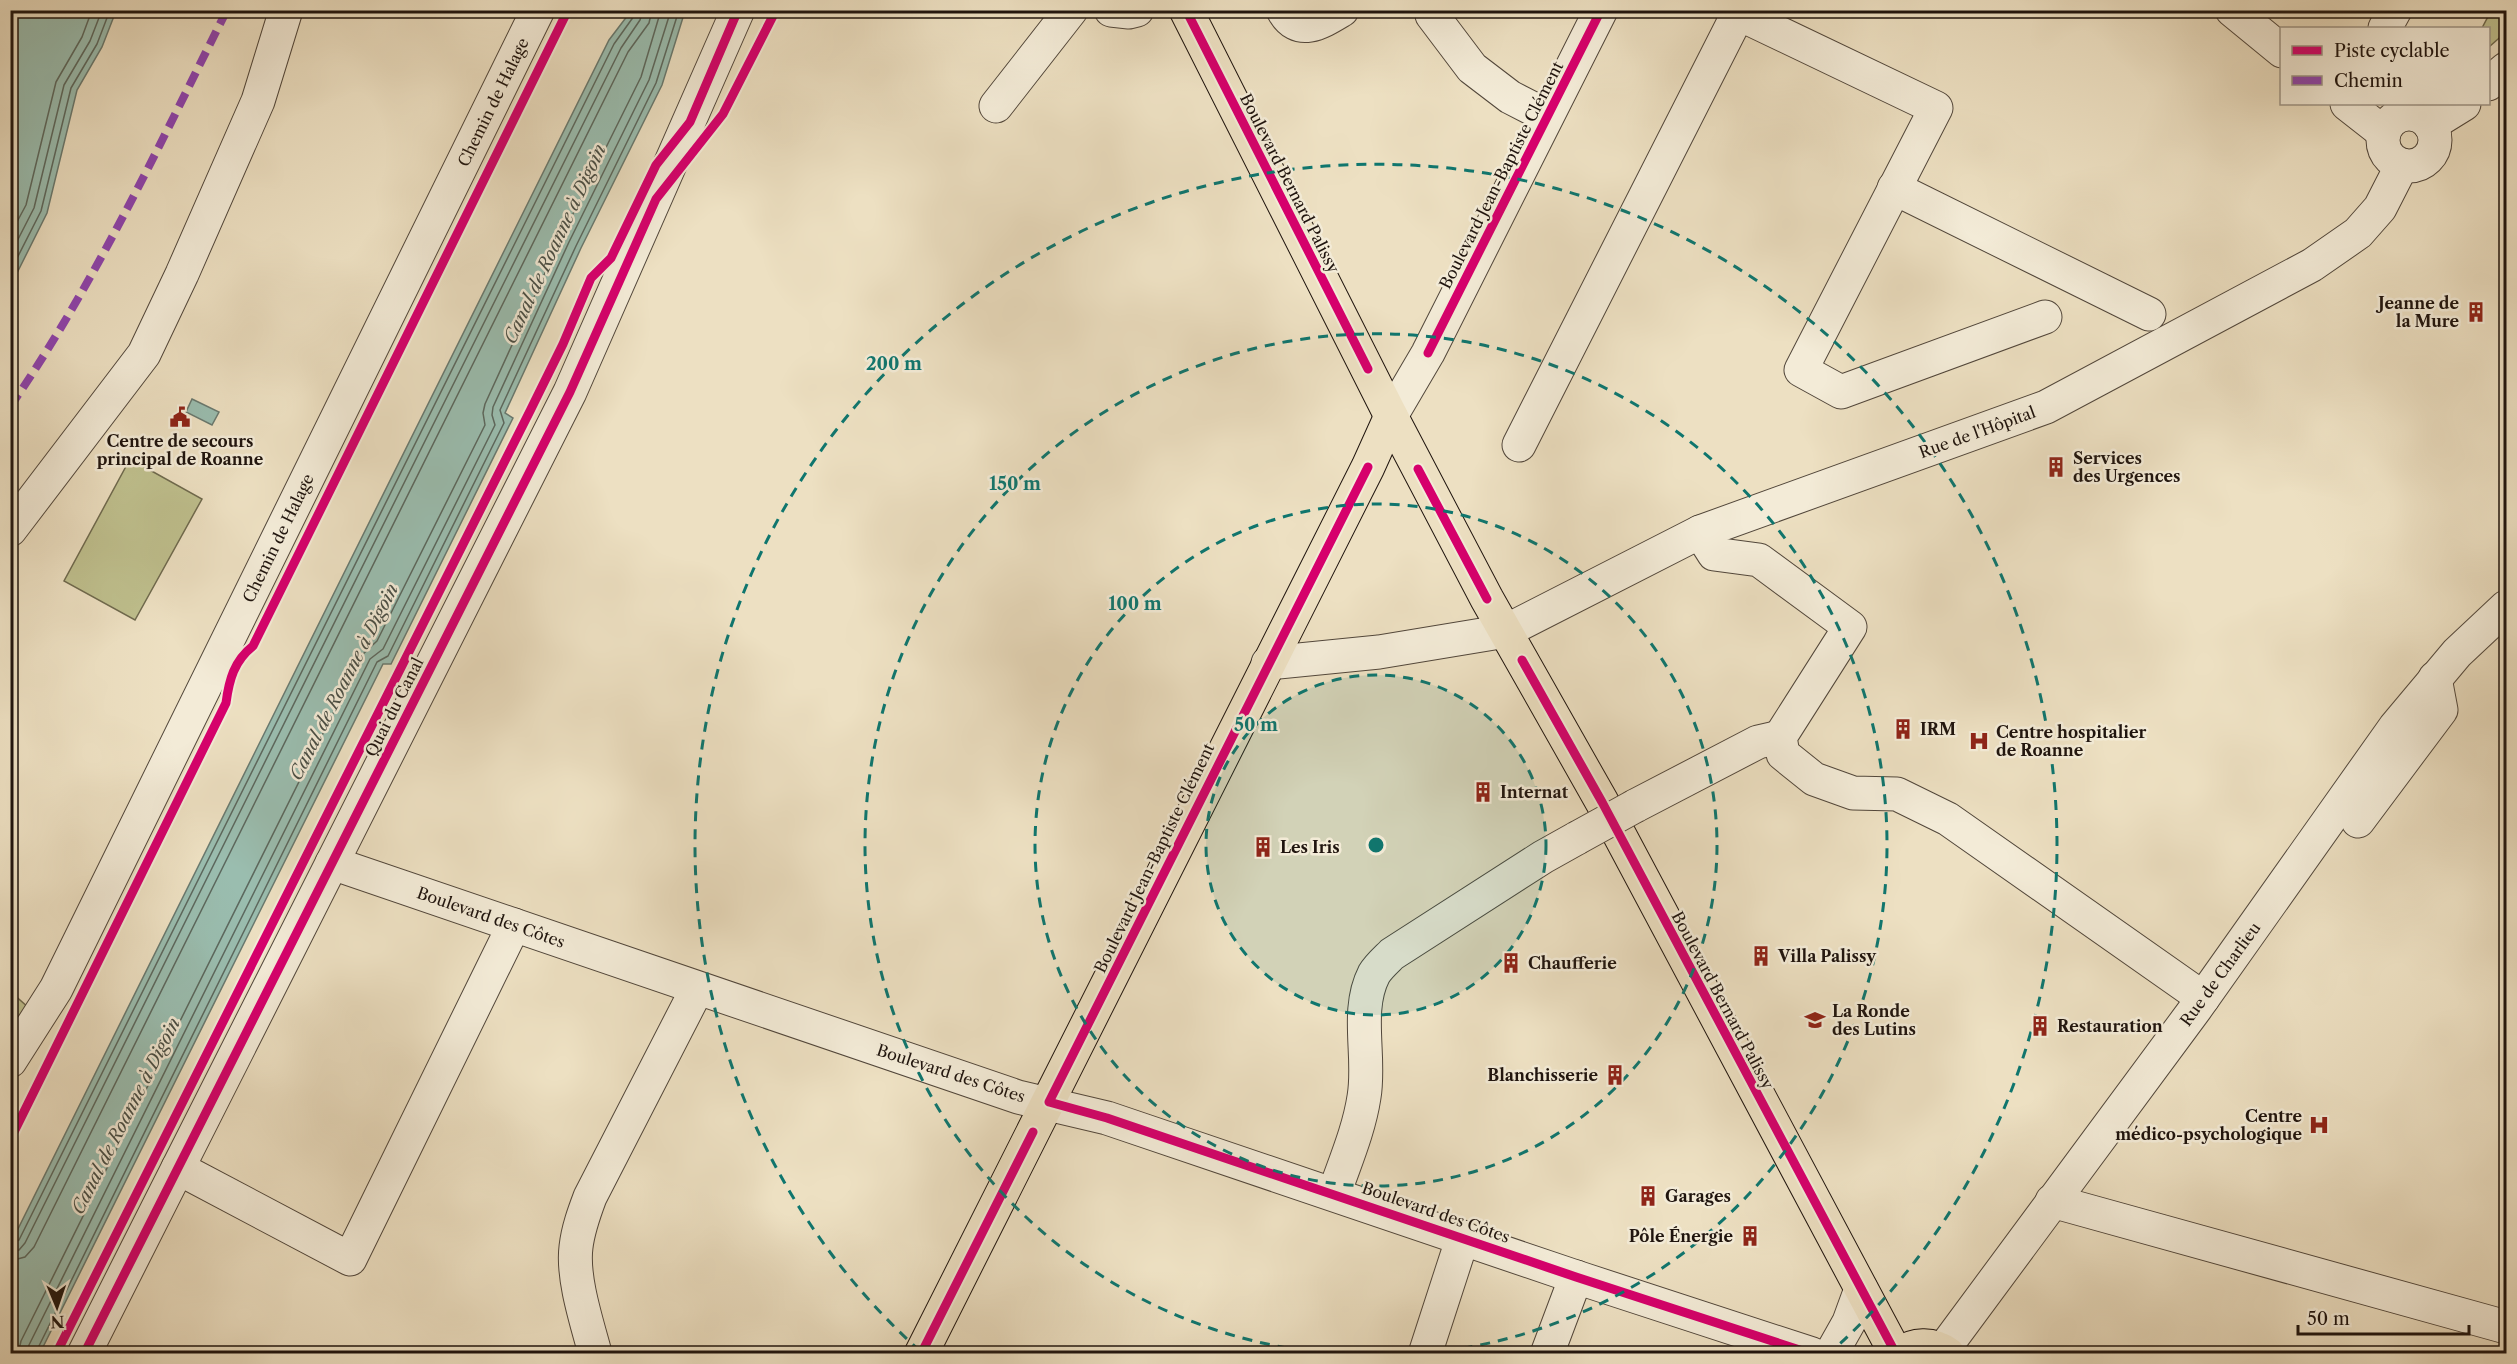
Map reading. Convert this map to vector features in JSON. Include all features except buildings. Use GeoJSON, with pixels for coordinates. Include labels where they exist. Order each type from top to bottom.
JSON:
{"type":"FeatureCollection","features":[{"type":"Feature","properties":{"kind":"main road","name":"Boulevard Bernard Palissy"},"geometry":{"type":"LineString","coordinates":[[1186,10],[1391,416],[1487,599],[1602,802],[1897,1353]]}},
{"type":"Feature","properties":{"kind":"main road","name":"Boulevard Jean-Baptiste Clément"},"geometry":{"type":"LineString","coordinates":[[921,1353],[1368,467],[1391,416]]}},
{"type":"Feature","properties":{"kind":"main road"},"geometry":{"type":"LineString","coordinates":[[1897,1353],[1919,1345],[1946,1352]]}},
{"type":"Feature","properties":{"kind":"street"},"geometry":{"type":"LineString","coordinates":[[10,530],[144,354],[258,101],[286,10]]}},
{"type":"Feature","properties":{"kind":"street","name":"Chemin de Halage"},"geometry":{"type":"LineString","coordinates":[[10,1061],[56,989],[538,10]]}},
{"type":"Feature","properties":{"kind":"street","name":"Quai du Canal"},"geometry":{"type":"LineString","coordinates":[[84,1353],[570,392],[738,10]]}},
{"type":"Feature","properties":{"kind":"street"},"geometry":{"type":"LineString","coordinates":[[996,106],[1071,10]]}},
{"type":"Feature","properties":{"kind":"street"},"geometry":{"type":"LineString","coordinates":[[1111,10],[1129,12],[1137,10]]}},
{"type":"Feature","properties":{"kind":"street"},"geometry":{"type":"LineString","coordinates":[[1283,10],[1288,19],[1295,24],[1305,26],[1325,21],[1342,10]]}},
{"type":"Feature","properties":{"kind":"street","name":"Boulevard Jean-Baptiste Clément"},"geometry":{"type":"LineString","coordinates":[[1391,416],[1428,353],[1601,10]]}},
{"type":"Feature","properties":{"kind":"street"},"geometry":{"type":"LineString","coordinates":[[2232,10],[2280,49]]}},
{"type":"Feature","properties":{"kind":"street"},"geometry":{"type":"LineString","coordinates":[[2386,27],[2395,10]]}},
{"type":"Feature","properties":{"kind":"street"},"geometry":{"type":"LineString","coordinates":[[1518,445],[1736,12],[1936,108],[1801,370],[1841,392],[2045,318]]}},
{"type":"Feature","properties":{"kind":"street"},"geometry":{"type":"LineString","coordinates":[[1432,15],[1472,68],[1510,97],[1547,116]]}},
{"type":"Feature","properties":{"kind":"street"},"geometry":{"type":"LineString","coordinates":[[2490,82],[2506,69]]}},
{"type":"Feature","properties":{"kind":"street"},"geometry":{"type":"LineString","coordinates":[[2348,105],[2384,133]]}},
{"type":"Feature","properties":{"kind":"street"},"geometry":{"type":"LineString","coordinates":[[2430,125],[2462,105]]}},
{"type":"Feature","properties":{"kind":"street"},"geometry":{"type":"LineString","coordinates":[[2401,115],[2417,116],[2430,125],[2434,142],[2428,158],[2415,165],[2402,165],[2395,162],[2384,149],[2384,133],[2387,125],[2401,115]]}},
{"type":"Feature","properties":{"kind":"street","name":"Rue de l'Hôpital"},"geometry":{"type":"LineString","coordinates":[[1268,663],[1379,652],[1506,631],[1700,532],[1974,434],[2055,402],[2312,265],[2358,233],[2380,208],[2402,165]]}},
{"type":"Feature","properties":{"kind":"street"},"geometry":{"type":"LineString","coordinates":[[1894,188],[2149,314]]}},
{"type":"Feature","properties":{"kind":"street"},"geometry":{"type":"LineString","coordinates":[[1700,532],[1714,554],[1759,560],[1850,627],[1780,737],[1783,754],[1814,779],[1853,794],[1897,794],[1948,819],[2203,998]]}},
{"type":"Feature","properties":{"kind":"street","name":"Rue de Charlieu"},"geometry":{"type":"LineString","coordinates":[[1946,1352],[2052,1201],[2203,998],[2395,727],[2457,654],[2506,607]]}},
{"type":"Feature","properties":{"kind":"street"},"geometry":{"type":"LineString","coordinates":[[2358,821],[2441,710],[2435,678]]}},
{"type":"Feature","properties":{"kind":"street"},"geometry":{"type":"LineString","coordinates":[[1334,1194],[1364,1097],[1367,1065],[1365,1009],[1367,990],[1375,972],[1392,954],[1543,857],[1758,742],[1780,737]]}},
{"type":"Feature","properties":{"kind":"street","name":"Boulevard des Côtes"},"geometry":{"type":"LineString","coordinates":[[332,863],[697,989],[1018,1096],[1107,1118],[1576,1277],[1812,1353]]}},
{"type":"Feature","properties":{"kind":"street"},"geometry":{"type":"LineString","coordinates":[[178,1168],[350,1259],[514,926]]}},
{"type":"Feature","properties":{"kind":"street"},"geometry":{"type":"LineString","coordinates":[[595,1353],[580,1298],[575,1250],[580,1223],[590,1197],[697,989]]}},
{"type":"Feature","properties":{"kind":"street"},"geometry":{"type":"LineString","coordinates":[[2052,1201],[2506,1327]]}},
{"type":"Feature","properties":{"kind":"street"},"geometry":{"type":"LineString","coordinates":[[1425,1353],[1463,1237]]}},
{"type":"Feature","properties":{"kind":"street"},"geometry":{"type":"LineString","coordinates":[[1547,1353],[1576,1277]]}},
{"type":"Feature","properties":{"kind":"street"},"geometry":{"type":"LineString","coordinates":[[1831,1353],[1849,1322],[1861,1289]]}},
{"type":"Feature","properties":{"kind":"green space"},"geometry":{"type":"Polygon","coordinates":[[[2491,11],[2506,11],[2506,32],[2490,46],[2490,27],[2483,27],[2491,11]]]}},
{"type":"Feature","properties":{"kind":"green space"},"geometry":{"type":"Polygon","coordinates":[[[130,459],[202,499],[135,620],[64,581],[130,459]]]}},
{"type":"Feature","properties":{"kind":"green space"},"geometry":{"type":"Polygon","coordinates":[[[11,992],[30,1009],[11,1021],[11,992]]]}},
{"type":"Feature","properties":{"kind":"water"},"geometry":{"type":"Polygon","coordinates":[[[11,10],[116,11],[102,47],[77,90],[47,213],[11,285],[11,10]]]}},
{"type":"Feature","properties":{"kind":"water","name":"Canal de Roanne à Digoin"},"geometry":{"type":"Polygon","coordinates":[[[631,11],[685,11],[662,85],[581,248],[505,413],[513,418],[391,664],[383,664],[40,1353],[11,1353],[11,1243],[609,40],[631,11]]]}},
{"type":"Feature","properties":{"kind":"water"},"geometry":{"type":"Polygon","coordinates":[[[192,399],[219,412],[212,425],[186,412],[192,399]]]}},
{"type":"Feature","properties":{"kind":"marked path"},"geometry":{"type":"LineString","coordinates":[[10,407],[41,360],[99,262],[227,10]]}},
{"type":"Feature","properties":{"kind":"cycle path"},"geometry":{"type":"LineString","coordinates":[[10,1140],[226,703],[231,679],[237,665],[253,646],[568,10]]}},
{"type":"Feature","properties":{"kind":"cycle path"},"geometry":{"type":"LineString","coordinates":[[56,1354],[530,411],[563,344],[591,278],[611,258],[656,165],[690,122],[738,10]]}},
{"type":"Feature","properties":{"kind":"cycle path"},"geometry":{"type":"LineString","coordinates":[[84,1354],[570,392],[656,199],[723,114],[776,10]]}},
{"type":"Feature","properties":{"kind":"cycle path"},"geometry":{"type":"LineString","coordinates":[[1186,10],[1368,369]]}},
{"type":"Feature","properties":{"kind":"cycle path"},"geometry":{"type":"LineString","coordinates":[[1428,353],[1601,10]]}},
{"type":"Feature","properties":{"kind":"cycle path"},"geometry":{"type":"LineString","coordinates":[[1368,467],[1049,1102],[1107,1118],[1576,1277],[1812,1354]]}},
{"type":"Feature","properties":{"kind":"cycle path"},"geometry":{"type":"LineString","coordinates":[[1418,469],[1487,599]]}},
{"type":"Feature","properties":{"kind":"cycle path"},"geometry":{"type":"LineString","coordinates":[[1522,660],[1602,802],[1896,1354]]}},
{"type":"Feature","properties":{"kind":"cycle path"},"geometry":{"type":"LineString","coordinates":[[921,1354],[1033,1132]]}},
{"type":"Feature","properties":{"kind":"place","name":"Jeanne de la Mure"},"geometry":{"type":"Point","coordinates":[2476,312]}},
{"type":"Feature","properties":{"kind":"place","name":"Centre de secours principal de Roanne"},"geometry":{"type":"Point","coordinates":[180,417]}},
{"type":"Feature","properties":{"kind":"place","name":"Services des Urgences"},"geometry":{"type":"Point","coordinates":[2056,467]}},
{"type":"Feature","properties":{"kind":"place","name":"IRM"},"geometry":{"type":"Point","coordinates":[1903,729]}},
{"type":"Feature","properties":{"kind":"place","name":"Centre hospitalier de Roanne"},"geometry":{"type":"Point","coordinates":[1979,741]}},
{"type":"Feature","properties":{"kind":"place","name":"Internat"},"geometry":{"type":"Point","coordinates":[1483,792]}},
{"type":"Feature","properties":{"kind":"place","name":"Les Iris"},"geometry":{"type":"Point","coordinates":[1263,847]}},
{"type":"Feature","properties":{"kind":"place","name":"Villa Palissy"},"geometry":{"type":"Point","coordinates":[1761,956]}},
{"type":"Feature","properties":{"kind":"place","name":"Chaufferie"},"geometry":{"type":"Point","coordinates":[1511,963]}},
{"type":"Feature","properties":{"kind":"place","name":"La Ronde des Lutins"},"geometry":{"type":"Point","coordinates":[1815,1020]}},
{"type":"Feature","properties":{"kind":"place","name":"Restauration"},"geometry":{"type":"Point","coordinates":[2040,1026]}},
{"type":"Feature","properties":{"kind":"place","name":"Blanchisserie"},"geometry":{"type":"Point","coordinates":[1615,1075]}},
{"type":"Feature","properties":{"kind":"place","name":"Centre médico-psychologique"},"geometry":{"type":"Point","coordinates":[2319,1125]}},
{"type":"Feature","properties":{"kind":"place","name":"Garages"},"geometry":{"type":"Point","coordinates":[1648,1196]}},
{"type":"Feature","properties":{"kind":"place","name":"Pôle Énergie"},"geometry":{"type":"Point","coordinates":[1750,1236]}}]}
